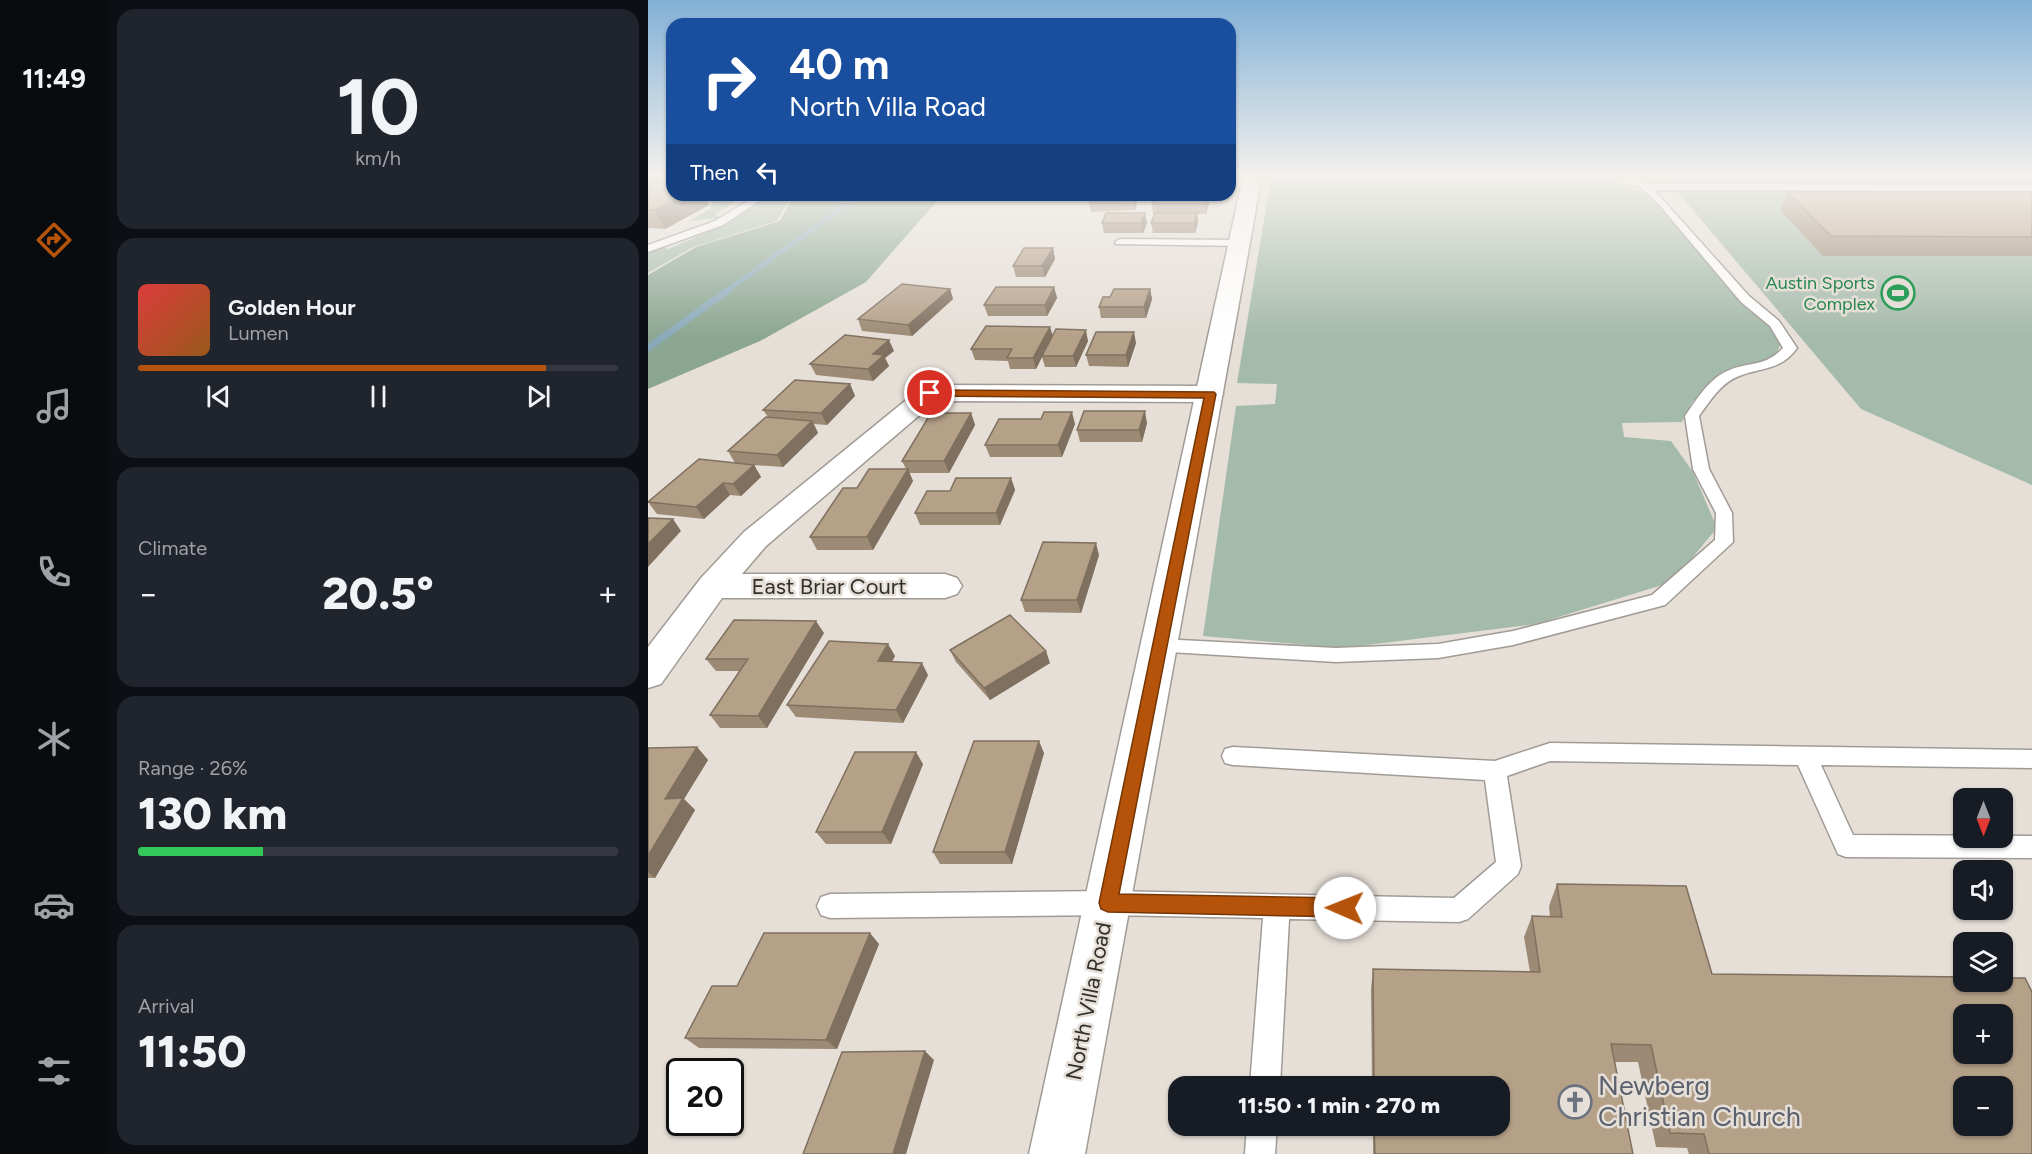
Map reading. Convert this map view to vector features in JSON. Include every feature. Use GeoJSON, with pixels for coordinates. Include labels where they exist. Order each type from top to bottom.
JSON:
{"type":"FeatureCollection","features":[{"type":"Feature","properties":{"kind":"main road","name":"North Villa Road"},"geometry":{"type":"LineString","coordinates":[[1057,1154],[1243,231]]}},
{"type":"Feature","properties":{"kind":"main road"},"geometry":{"type":"LineString","coordinates":[[648,674],[713,586],[755,539],[930,393],[1210,394]]}},
{"type":"Feature","properties":{"kind":"main road","name":"East Briar Court"},"geometry":{"type":"LineString","coordinates":[[713,586],[945,586]]}},
{"type":"Feature","properties":{"kind":"lane"},"geometry":{"type":"LineString","coordinates":[[648,249],[698,231]]}},
{"type":"Feature","properties":{"kind":"lane"},"geometry":{"type":"LineString","coordinates":[[1160,646],[1336,655],[1438,651],[1513,638],[1658,600],[1724,542],[1724,513],[1701,469],[1692,416],[1711,389],[1732,374],[1778,361],[1790,348],[1775,324],[1745,299],[1686,231]]}},
{"type":"Feature","properties":{"kind":"lane"},"geometry":{"type":"LineString","coordinates":[[1120,242],[1241,243]]}},
{"type":"Feature","properties":{"kind":"lane"},"geometry":{"type":"LineString","coordinates":[[1233,756],[1495,771],[1550,752],[2032,759]]}},
{"type":"Feature","properties":{"kind":"lane"},"geometry":{"type":"LineString","coordinates":[[1805,755],[1846,846],[2032,847]]}},
{"type":"Feature","properties":{"kind":"lane"},"geometry":{"type":"LineString","coordinates":[[830,906],[1108,903],[1459,910],[1509,866],[1495,771]]}},
{"type":"Feature","properties":{"kind":"lane"},"geometry":{"type":"LineString","coordinates":[[1266,1076],[1277,906]]}},
{"type":"Feature","properties":{"kind":"lane"},"geometry":{"type":"LineString","coordinates":[[1260,1154],[1261,1136]]}},
{"type":"Feature","properties":{"kind":"green space"},"geometry":{"type":"Polygon","coordinates":[[[709,231],[745,231],[693,247],[648,273],[648,251],[663,247],[668,249],[709,231]]]}},
{"type":"Feature","properties":{"kind":"green space"},"geometry":{"type":"Polygon","coordinates":[[[748,231],[911,231],[866,282],[760,341],[648,389],[648,275],[696,247],[748,231]]]}},
{"type":"Feature","properties":{"kind":"green space"},"geometry":{"type":"Polygon","coordinates":[[[1262,231],[1681,231],[1737,299],[1769,324],[1781,343],[1774,359],[1726,373],[1692,402],[1682,422],[1622,423],[1624,437],[1671,441],[1693,472],[1717,528],[1672,582],[1536,624],[1343,648],[1203,636],[1236,406],[1275,404],[1277,384],[1237,383],[1262,231]]]}},
{"type":"Feature","properties":{"kind":"green space","name":"Austin Sports Complex"},"geometry":{"type":"Polygon","coordinates":[[[1710,231],[2032,231],[2032,485],[1861,409],[1710,231]]]}},
{"type":"Feature","properties":{"kind":"building"},"geometry":{"type":"Polygon","coordinates":[[[1826,231],[2032,231],[2032,237],[1831,236],[1826,231]]]}},
{"type":"Feature","properties":{"kind":"building"},"geometry":{"type":"Polygon","coordinates":[[[1024,248],[1053,248],[1042,266],[1013,266],[1024,248]]]}},
{"type":"Feature","properties":{"kind":"building"},"geometry":{"type":"Polygon","coordinates":[[[902,284],[950,289],[908,325],[858,319],[902,284]]]}},
{"type":"Feature","properties":{"kind":"building"},"geometry":{"type":"Polygon","coordinates":[[[996,287],[1054,287],[1045,305],[984,305],[996,287]]]}},
{"type":"Feature","properties":{"kind":"building"},"geometry":{"type":"Polygon","coordinates":[[[1114,289],[1150,289],[1144,307],[1099,307],[1103,297],[1110,297],[1114,289]]]}},
{"type":"Feature","properties":{"kind":"building"},"geometry":{"type":"Polygon","coordinates":[[[986,326],[1050,327],[1033,358],[1007,358],[1012,349],[971,349],[986,326]]]}},
{"type":"Feature","properties":{"kind":"building"},"geometry":{"type":"Polygon","coordinates":[[[1056,329],[1086,330],[1073,356],[1042,356],[1056,329]]]}},
{"type":"Feature","properties":{"kind":"building"},"geometry":{"type":"Polygon","coordinates":[[[1096,332],[1134,332],[1126,355],[1086,355],[1096,332]]]}},
{"type":"Feature","properties":{"kind":"building"},"geometry":{"type":"Polygon","coordinates":[[[845,335],[889,340],[873,354],[884,355],[868,369],[810,364],[845,335]]]}},
{"type":"Feature","properties":{"kind":"building"},"geometry":{"type":"Polygon","coordinates":[[[795,380],[850,384],[821,413],[763,410],[795,380]]]}},
{"type":"Feature","properties":{"kind":"building"},"geometry":{"type":"Polygon","coordinates":[[[1084,411],[1145,411],[1139,430],[1077,430],[1084,411]]]}},
{"type":"Feature","properties":{"kind":"building"},"geometry":{"type":"Polygon","coordinates":[[[1044,412],[1072,412],[1058,445],[985,445],[999,419],[1041,419],[1044,412]]]}},
{"type":"Feature","properties":{"kind":"building"},"geometry":{"type":"Polygon","coordinates":[[[931,413],[971,413],[944,461],[902,461],[931,413]]]}},
{"type":"Feature","properties":{"kind":"building"},"geometry":{"type":"Polygon","coordinates":[[[766,417],[812,421],[777,455],[728,451],[766,417]]]}},
{"type":"Feature","properties":{"kind":"building"},"geometry":{"type":"Polygon","coordinates":[[[699,459],[754,465],[733,484],[723,483],[696,507],[648,502],[699,459]]]}},
{"type":"Feature","properties":{"kind":"building"},"geometry":{"type":"Polygon","coordinates":[[[869,469],[908,469],[867,537],[810,537],[843,488],[857,488],[869,469]]]}},
{"type":"Feature","properties":{"kind":"building"},"geometry":{"type":"Polygon","coordinates":[[[956,478],[1011,478],[996,513],[915,513],[927,491],[950,491],[956,478]]]}},
{"type":"Feature","properties":{"kind":"building"},"geometry":{"type":"Polygon","coordinates":[[[648,518],[673,519],[648,544],[648,518]]]}},
{"type":"Feature","properties":{"kind":"building"},"geometry":{"type":"Polygon","coordinates":[[[1043,542],[1096,543],[1077,600],[1021,600],[1043,542]]]}},
{"type":"Feature","properties":{"kind":"building"},"geometry":{"type":"Polygon","coordinates":[[[1010,615],[1046,651],[984,688],[950,650],[1010,615]]]}},
{"type":"Feature","properties":{"kind":"building"},"geometry":{"type":"Polygon","coordinates":[[[734,620],[816,621],[758,716],[710,715],[748,659],[706,659],[734,620]]]}},
{"type":"Feature","properties":{"kind":"building"},"geometry":{"type":"Polygon","coordinates":[[[829,641],[888,644],[878,661],[922,663],[896,710],[787,705],[829,641]]]}},
{"type":"Feature","properties":{"kind":"building"},"geometry":{"type":"Polygon","coordinates":[[[974,741],[1039,741],[1005,852],[933,852],[974,741]]]}},
{"type":"Feature","properties":{"kind":"building"},"geometry":{"type":"Polygon","coordinates":[[[697,747],[665,799],[683,798],[648,856],[648,748],[697,747]]]}},
{"type":"Feature","properties":{"kind":"building"},"geometry":{"type":"Polygon","coordinates":[[[855,752],[916,752],[882,832],[816,832],[855,752]]]}},
{"type":"Feature","properties":{"kind":"building"},"geometry":{"type":"Polygon","coordinates":[[[1557,884],[1686,886],[1712,974],[1953,977],[1953,992],[2013,992],[2013,978],[2025,978],[2032,992],[2032,1154],[1709,1154],[1704,1134],[1670,1133],[1651,1045],[1611,1044],[1633,1154],[1375,1154],[1374,1136],[1510,1136],[1510,1076],[1374,1076],[1373,969],[1540,972],[1532,916],[1562,917],[1557,884]]]}},
{"type":"Feature","properties":{"kind":"building"},"geometry":{"type":"Polygon","coordinates":[[[764,933],[870,933],[826,1040],[685,1038],[712,986],[737,986],[764,933]]]}},
{"type":"Feature","properties":{"kind":"building"},"geometry":{"type":"Polygon","coordinates":[[[925,1051],[893,1154],[803,1154],[842,1052],[925,1051]]]}},
{"type":"Feature","properties":{"kind":"waterway"},"geometry":{"type":"LineString","coordinates":[[725,292],[810,231]]}},
{"type":"Feature","properties":{"kind":"waterway"},"geometry":{"type":"LineString","coordinates":[[648,348],[727,291]]}},
{"type":"Feature","properties":{"kind":"place","name":"Austin Sports Complex"},"geometry":{"type":"Point","coordinates":[1898,293]}},
{"type":"Feature","properties":{"kind":"place","name":"Newberg Christian Church"},"geometry":{"type":"Point","coordinates":[1575,1102]}},
{"type":"Feature","properties":{"kind":"route"},"geometry":{"type":"LineString","coordinates":[[930,393],[1210,394],[1108,903],[1345,908]]}}]}
